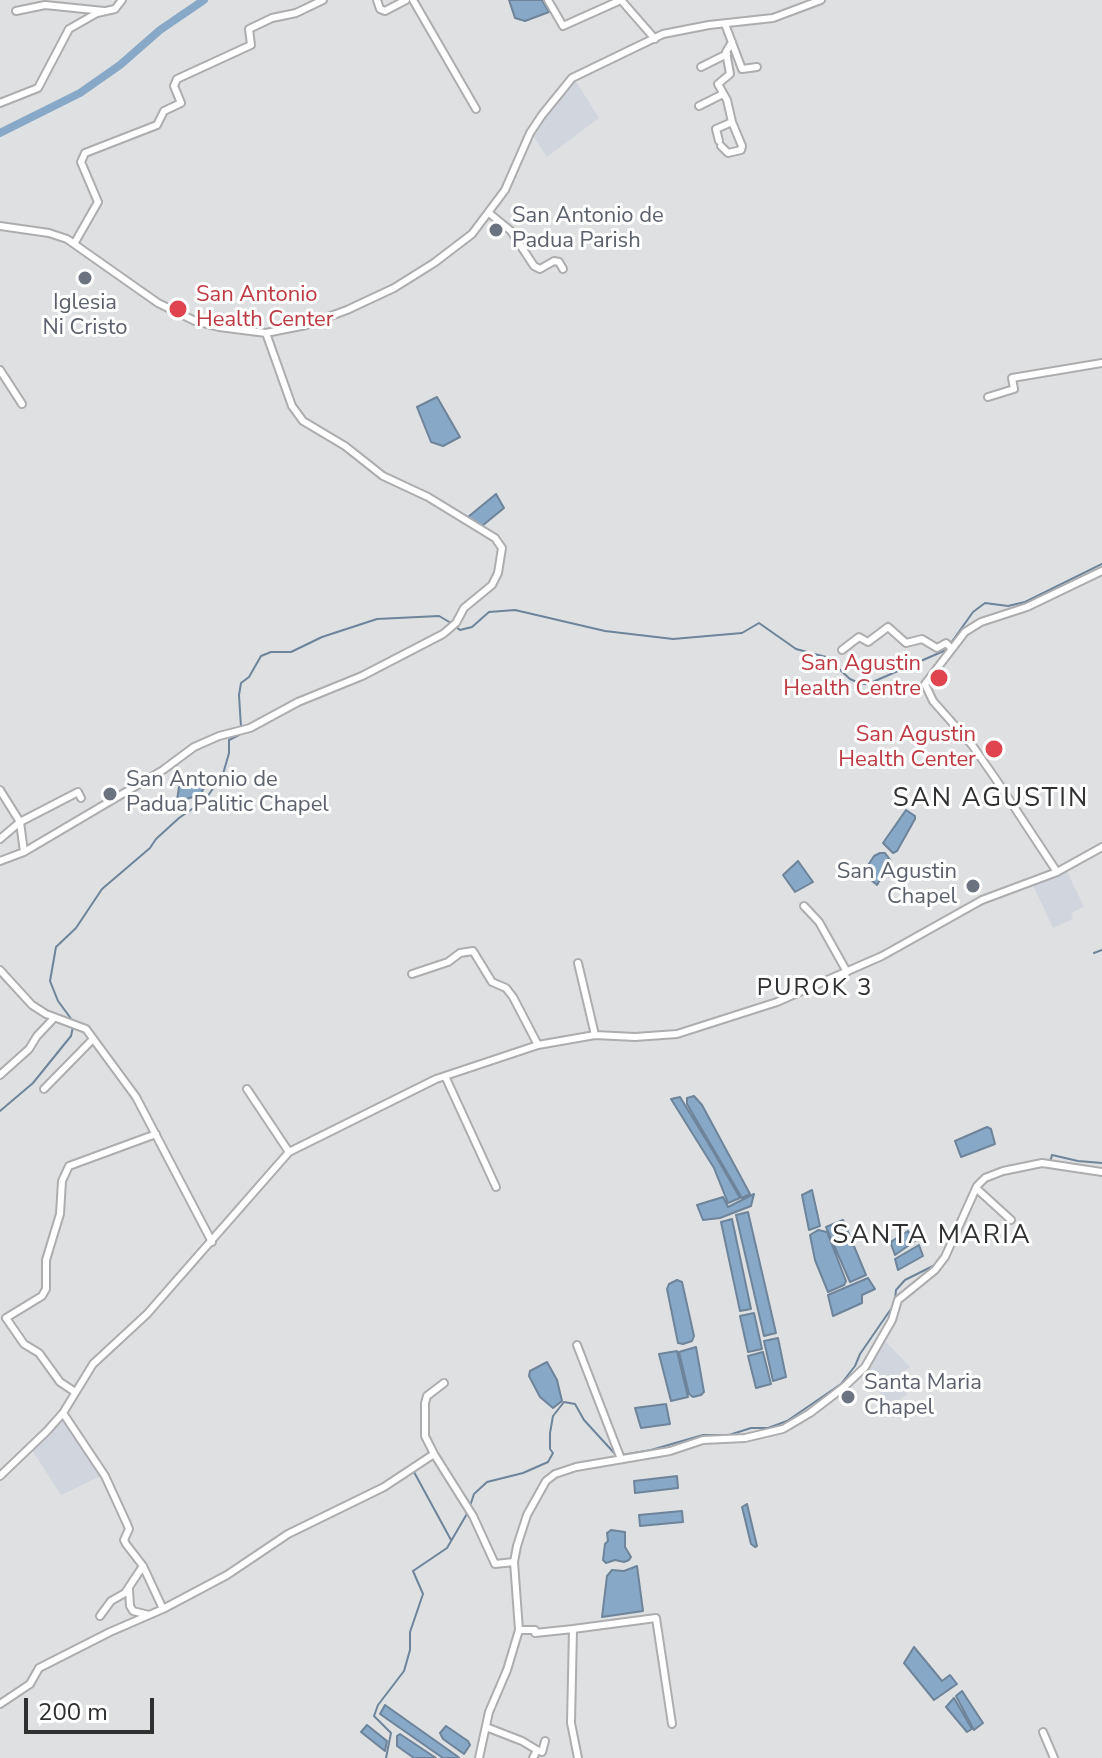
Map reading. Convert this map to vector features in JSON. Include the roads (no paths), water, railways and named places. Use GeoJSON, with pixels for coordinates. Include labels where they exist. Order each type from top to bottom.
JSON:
{"type":"FeatureCollection","features":[{"type":"Feature","properties":{"kind":"street"},"geometry":{"type":"LineString","coordinates":[[16,11],[46,5],[104,11],[115,9],[122,0]]}},
{"type":"Feature","properties":{"kind":"street"},"geometry":{"type":"LineString","coordinates":[[74,244],[98,202],[81,162],[85,153],[157,125],[164,111],[181,103],[174,86],[177,79],[251,45],[249,29],[323,0]]}},
{"type":"Feature","properties":{"kind":"street"},"geometry":{"type":"LineString","coordinates":[[377,0],[380,9],[385,11],[406,0]]}},
{"type":"Feature","properties":{"kind":"street"},"geometry":{"type":"LineString","coordinates":[[413,0],[476,109]]}},
{"type":"Feature","properties":{"kind":"street"},"geometry":{"type":"LineString","coordinates":[[548,0],[563,26],[621,0],[655,39]]}},
{"type":"Feature","properties":{"kind":"street"},"geometry":{"type":"LineString","coordinates":[[594,0],[601,9]]}},
{"type":"Feature","properties":{"kind":"street"},"geometry":{"type":"LineString","coordinates":[[0,226],[49,233],[74,244],[135,289],[177,314],[219,327],[266,333],[325,319],[394,288],[462,242],[505,190],[530,133],[572,78],[655,39],[700,27],[773,18],[821,0]]}},
{"type":"Feature","properties":{"kind":"street"},"geometry":{"type":"LineString","coordinates":[[0,103],[38,88],[69,29],[104,11]]}},
{"type":"Feature","properties":{"kind":"street"},"geometry":{"type":"LineString","coordinates":[[725,24],[742,69],[757,67]]}},
{"type":"Feature","properties":{"kind":"street"},"geometry":{"type":"LineString","coordinates":[[732,42],[727,54],[730,74],[718,84],[742,146],[741,150],[728,153],[720,144],[716,129],[732,122]]}},
{"type":"Feature","properties":{"kind":"street"},"geometry":{"type":"LineString","coordinates":[[701,67],[727,54]]}},
{"type":"Feature","properties":{"kind":"street"},"geometry":{"type":"LineString","coordinates":[[699,106],[723,94]]}},
{"type":"Feature","properties":{"kind":"street"},"geometry":{"type":"LineString","coordinates":[[489,213],[511,231],[534,266],[540,269],[554,261],[559,262],[563,269]]}},
{"type":"Feature","properties":{"kind":"street"},"geometry":{"type":"LineString","coordinates":[[0,861],[24,852],[163,770],[194,747],[250,728],[298,702],[362,676],[454,626],[464,608],[492,585],[501,564],[501,543],[428,497],[383,476],[345,446],[303,421],[292,406],[266,333]]}},
{"type":"Feature","properties":{"kind":"street"},"geometry":{"type":"LineString","coordinates":[[988,397],[1014,389],[1012,378],[1102,363]]}},
{"type":"Feature","properties":{"kind":"street"},"geometry":{"type":"LineString","coordinates":[[0,370],[22,404]]}},
{"type":"Feature","properties":{"kind":"street"},"geometry":{"type":"LineString","coordinates":[[1057,872],[980,756],[943,715],[925,684],[949,646],[965,632],[981,622],[1027,607],[1102,571]]}},
{"type":"Feature","properties":{"kind":"street"},"geometry":{"type":"LineString","coordinates":[[842,650],[859,637],[868,642],[888,627],[906,643],[922,639],[937,648],[949,646]]}},
{"type":"Feature","properties":{"kind":"street"},"geometry":{"type":"LineString","coordinates":[[0,790],[20,825],[24,852]]}},
{"type":"Feature","properties":{"kind":"street"},"geometry":{"type":"LineString","coordinates":[[0,839],[78,792],[81,798]]}},
{"type":"Feature","properties":{"kind":"street"},"geometry":{"type":"LineString","coordinates":[[0,1476],[28,1452],[63,1413],[93,1364],[147,1314],[289,1152],[445,1076],[538,1045],[595,1035],[635,1037],[677,1034],[777,1002],[847,972],[982,900],[1057,872],[1102,847]]}},
{"type":"Feature","properties":{"kind":"street"},"geometry":{"type":"LineString","coordinates":[[804,906],[819,922],[847,972]]}},
{"type":"Feature","properties":{"kind":"street"},"geometry":{"type":"LineString","coordinates":[[412,974],[448,962],[460,953],[473,951],[492,982],[506,988],[513,997],[538,1045]]}},
{"type":"Feature","properties":{"kind":"street"},"geometry":{"type":"LineString","coordinates":[[578,963],[595,1035]]}},
{"type":"Feature","properties":{"kind":"street"},"geometry":{"type":"LineString","coordinates":[[0,970],[32,1005],[54,1018],[81,1025],[93,1039],[136,1097],[212,1242]]}},
{"type":"Feature","properties":{"kind":"street"},"geometry":{"type":"LineString","coordinates":[[0,1075],[29,1049],[54,1018]]}},
{"type":"Feature","properties":{"kind":"street"},"geometry":{"type":"LineString","coordinates":[[44,1089],[93,1039]]}},
{"type":"Feature","properties":{"kind":"street"},"geometry":{"type":"LineString","coordinates":[[445,1076],[496,1187]]}},
{"type":"Feature","properties":{"kind":"street"},"geometry":{"type":"LineString","coordinates":[[247,1089],[289,1152]]}},
{"type":"Feature","properties":{"kind":"street"},"geometry":{"type":"LineString","coordinates":[[6,1318],[42,1296],[46,1289],[46,1260],[60,1214],[62,1181],[69,1166],[156,1134]]}},
{"type":"Feature","properties":{"kind":"street"},"geometry":{"type":"LineString","coordinates":[[479,1758],[486,1727],[519,1630],[514,1562],[527,1515],[546,1481],[562,1471],[670,1451],[703,1440],[767,1434],[783,1429],[810,1413],[865,1367],[879,1347],[898,1300],[935,1270],[945,1257],[976,1188],[985,1178],[1042,1163],[1102,1172]]}},
{"type":"Feature","properties":{"kind":"street"},"geometry":{"type":"LineString","coordinates":[[976,1188],[1011,1220]]}},
{"type":"Feature","properties":{"kind":"street"},"geometry":{"type":"LineString","coordinates":[[0,1311],[24,1344],[39,1353],[60,1382],[75,1392]]}},
{"type":"Feature","properties":{"kind":"street"},"geometry":{"type":"LineString","coordinates":[[577,1345],[621,1459]]}},
{"type":"Feature","properties":{"kind":"street"},"geometry":{"type":"LineString","coordinates":[[444,1383],[427,1396],[425,1436],[473,1516],[495,1564],[514,1562]]}},
{"type":"Feature","properties":{"kind":"street"},"geometry":{"type":"LineString","coordinates":[[63,1413],[105,1476],[129,1529],[124,1540],[143,1566],[163,1609]]}},
{"type":"Feature","properties":{"kind":"street"},"geometry":{"type":"LineString","coordinates":[[0,1704],[30,1684],[39,1668],[227,1575],[288,1534],[384,1487],[434,1454]]}},
{"type":"Feature","properties":{"kind":"street"},"geometry":{"type":"LineString","coordinates":[[100,1616],[111,1601],[129,1590],[143,1566]]}},
{"type":"Feature","properties":{"kind":"street"},"geometry":{"type":"LineString","coordinates":[[129,1590],[133,1611],[149,1615]]}},
{"type":"Feature","properties":{"kind":"street"},"geometry":{"type":"LineString","coordinates":[[519,1630],[535,1630],[535,1633],[656,1618],[672,1724]]}},
{"type":"Feature","properties":{"kind":"street"},"geometry":{"type":"LineString","coordinates":[[573,1629],[571,1725],[578,1758]]}},
{"type":"Feature","properties":{"kind":"street"},"geometry":{"type":"LineString","coordinates":[[486,1727],[542,1752],[545,1741]]}},
{"type":"Feature","properties":{"kind":"street"},"geometry":{"type":"LineString","coordinates":[[1043,1732],[1054,1758]]}},
{"type":"Feature","properties":{"kind":"street"},"geometry":{"type":"LineString","coordinates":[[533,1758],[537,1750]]}},
{"type":"Feature","properties":{"kind":"water"},"geometry":{"type":"Polygon","coordinates":[[[509,0],[542,0],[549,12],[525,21],[515,18],[509,0]]]}},
{"type":"Feature","properties":{"kind":"water"},"geometry":{"type":"Polygon","coordinates":[[[437,397],[460,437],[443,446],[431,442],[417,407],[437,397]]]}},
{"type":"Feature","properties":{"kind":"water"},"geometry":{"type":"Polygon","coordinates":[[[496,494],[504,508],[482,526],[468,517],[496,494]]]}},
{"type":"Feature","properties":{"kind":"water"},"geometry":{"type":"Polygon","coordinates":[[[205,785],[201,794],[177,800],[179,787],[205,785]]]}},
{"type":"Feature","properties":{"kind":"water"},"geometry":{"type":"Polygon","coordinates":[[[906,810],[915,819],[893,853],[883,843],[906,810]]]}},
{"type":"Feature","properties":{"kind":"water"},"geometry":{"type":"Polygon","coordinates":[[[885,853],[891,861],[877,885],[863,873],[874,856],[885,853]]]}},
{"type":"Feature","properties":{"kind":"water"},"geometry":{"type":"Polygon","coordinates":[[[798,861],[813,882],[795,892],[783,875],[798,861]]]}},
{"type":"Feature","properties":{"kind":"water"},"geometry":{"type":"Polygon","coordinates":[[[694,1096],[702,1105],[750,1194],[742,1198],[687,1104],[687,1098],[694,1096]]]}},
{"type":"Feature","properties":{"kind":"water"},"geometry":{"type":"Polygon","coordinates":[[[680,1097],[740,1198],[728,1203],[714,1168],[671,1099],[680,1097]]]}},
{"type":"Feature","properties":{"kind":"water"},"geometry":{"type":"Polygon","coordinates":[[[987,1127],[991,1129],[995,1144],[961,1157],[955,1141],[987,1127]]]}},
{"type":"Feature","properties":{"kind":"water"},"geometry":{"type":"Polygon","coordinates":[[[812,1190],[820,1226],[809,1230],[802,1195],[812,1190]]]}},
{"type":"Feature","properties":{"kind":"water"},"geometry":{"type":"Polygon","coordinates":[[[754,1194],[751,1206],[720,1218],[703,1220],[697,1205],[723,1197],[728,1207],[754,1194]]]}},
{"type":"Feature","properties":{"kind":"water"},"geometry":{"type":"Polygon","coordinates":[[[748,1212],[776,1333],[764,1336],[736,1215],[748,1212]]]}},
{"type":"Feature","properties":{"kind":"water"},"geometry":{"type":"Polygon","coordinates":[[[732,1219],[751,1309],[740,1311],[721,1222],[732,1219]]]}},
{"type":"Feature","properties":{"kind":"water"},"geometry":{"type":"Polygon","coordinates":[[[843,1220],[866,1275],[850,1282],[826,1227],[843,1220]]]}},
{"type":"Feature","properties":{"kind":"water"},"geometry":{"type":"Polygon","coordinates":[[[818,1230],[827,1232],[846,1281],[828,1292],[815,1260],[810,1235],[818,1230]]]}},
{"type":"Feature","properties":{"kind":"water"},"geometry":{"type":"Polygon","coordinates":[[[908,1231],[915,1241],[895,1255],[892,1241],[908,1231]]]}},
{"type":"Feature","properties":{"kind":"water"},"geometry":{"type":"Polygon","coordinates":[[[919,1245],[923,1256],[898,1270],[895,1259],[919,1245]]]}},
{"type":"Feature","properties":{"kind":"water"},"geometry":{"type":"Polygon","coordinates":[[[868,1278],[875,1289],[862,1295],[862,1303],[833,1316],[828,1295],[868,1278]]]}},
{"type":"Feature","properties":{"kind":"water"},"geometry":{"type":"Polygon","coordinates":[[[677,1280],[682,1282],[694,1336],[692,1341],[683,1344],[678,1343],[667,1289],[677,1280]]]}},
{"type":"Feature","properties":{"kind":"water"},"geometry":{"type":"Polygon","coordinates":[[[754,1313],[762,1349],[748,1352],[740,1316],[754,1313]]]}},
{"type":"Feature","properties":{"kind":"water"},"geometry":{"type":"Polygon","coordinates":[[[778,1338],[786,1377],[773,1381],[764,1341],[778,1338]]]}},
{"type":"Feature","properties":{"kind":"water"},"geometry":{"type":"Polygon","coordinates":[[[696,1347],[704,1392],[693,1397],[689,1394],[679,1352],[696,1347]]]}},
{"type":"Feature","properties":{"kind":"water"},"geometry":{"type":"Polygon","coordinates":[[[677,1351],[688,1397],[671,1401],[659,1354],[677,1351]]]}},
{"type":"Feature","properties":{"kind":"water"},"geometry":{"type":"Polygon","coordinates":[[[763,1352],[771,1384],[756,1388],[748,1356],[763,1352]]]}},
{"type":"Feature","properties":{"kind":"water"},"geometry":{"type":"Polygon","coordinates":[[[547,1362],[557,1380],[562,1401],[553,1408],[540,1397],[529,1376],[530,1371],[547,1362]]]}},
{"type":"Feature","properties":{"kind":"water"},"geometry":{"type":"Polygon","coordinates":[[[666,1404],[670,1424],[641,1428],[635,1408],[666,1404]]]}},
{"type":"Feature","properties":{"kind":"water"},"geometry":{"type":"Polygon","coordinates":[[[677,1476],[678,1488],[635,1493],[634,1481],[677,1476]]]}},
{"type":"Feature","properties":{"kind":"water"},"geometry":{"type":"Polygon","coordinates":[[[747,1504],[755,1547],[751,1544],[742,1507],[747,1504]]]}},
{"type":"Feature","properties":{"kind":"water"},"geometry":{"type":"Polygon","coordinates":[[[682,1511],[683,1522],[640,1526],[639,1515],[682,1511]]]}},
{"type":"Feature","properties":{"kind":"water"},"geometry":{"type":"Polygon","coordinates":[[[611,1530],[625,1532],[625,1547],[631,1557],[629,1560],[606,1563],[603,1560],[607,1533],[611,1530]]]}},
{"type":"Feature","properties":{"kind":"water"},"geometry":{"type":"Polygon","coordinates":[[[637,1566],[643,1611],[602,1617],[607,1576],[612,1570],[624,1571],[637,1566]]]}},
{"type":"Feature","properties":{"kind":"water"},"geometry":{"type":"Polygon","coordinates":[[[914,1647],[942,1681],[950,1675],[957,1684],[934,1700],[904,1663],[914,1647]]]}},
{"type":"Feature","properties":{"kind":"water"},"geometry":{"type":"Polygon","coordinates":[[[962,1691],[983,1723],[974,1730],[956,1696],[962,1691]]]}},
{"type":"Feature","properties":{"kind":"water"},"geometry":{"type":"Polygon","coordinates":[[[954,1698],[972,1729],[967,1732],[946,1707],[954,1698]]]}},
{"type":"Feature","properties":{"kind":"water"},"geometry":{"type":"Polygon","coordinates":[[[385,1705],[459,1758],[443,1758],[380,1714],[385,1705]]]}},
{"type":"Feature","properties":{"kind":"water"},"geometry":{"type":"Polygon","coordinates":[[[367,1725],[387,1741],[385,1751],[361,1732],[367,1725]]]}},
{"type":"Feature","properties":{"kind":"water"},"geometry":{"type":"Polygon","coordinates":[[[446,1726],[468,1741],[470,1745],[464,1754],[443,1739],[440,1733],[446,1726]]]}},
{"type":"Feature","properties":{"kind":"water"},"geometry":{"type":"Polygon","coordinates":[[[400,1734],[436,1758],[414,1758],[397,1746],[397,1736],[400,1734]]]}},
{"type":"Feature","properties":{"kind":"waterway"},"geometry":{"type":"LineString","coordinates":[[0,133],[80,93],[204,0]]}},
{"type":"Feature","properties":{"kind":"waterway"},"geometry":{"type":"LineString","coordinates":[[456,627],[460,630],[472,627],[489,612],[515,610],[605,631],[673,639],[742,633],[759,623],[796,649],[826,657],[850,679],[868,684],[946,650],[973,612],[985,603],[1008,606],[1025,602],[1102,564]]}},
{"type":"Feature","properties":{"kind":"waterway"},"geometry":{"type":"LineString","coordinates":[[241,727],[241,683],[249,677],[261,656],[271,652],[291,652],[322,637],[377,619],[439,616],[451,623]]}},
{"type":"Feature","properties":{"kind":"waterway"},"geometry":{"type":"LineString","coordinates":[[72,1020],[58,1001],[50,981],[56,947],[76,928],[102,889],[179,818],[205,800],[223,774],[229,740],[239,735]]}},
{"type":"Feature","properties":{"kind":"waterway"},"geometry":{"type":"LineString","coordinates":[[1094,953],[1102,950]]}},
{"type":"Feature","properties":{"kind":"waterway"},"geometry":{"type":"LineString","coordinates":[[0,1111],[33,1083],[71,1036],[73,1027]]}},
{"type":"Feature","properties":{"kind":"waterway"},"geometry":{"type":"LineString","coordinates":[[1050,1162],[1052,1155],[1102,1163]]}},
{"type":"Feature","properties":{"kind":"waterway"},"geometry":{"type":"LineString","coordinates":[[895,1300],[896,1290],[905,1280],[935,1265]]}},
{"type":"Feature","properties":{"kind":"waterway"},"geometry":{"type":"LineString","coordinates":[[622,1455],[703,1435],[729,1435],[787,1421],[841,1384],[893,1306]]}},
{"type":"Feature","properties":{"kind":"waterway"},"geometry":{"type":"LineString","coordinates":[[470,1506],[474,1494],[487,1482],[523,1473],[548,1462],[553,1453],[550,1449],[553,1416],[564,1402],[575,1404],[584,1420],[616,1455]]}},
{"type":"Feature","properties":{"kind":"waterway"},"geometry":{"type":"LineString","coordinates":[[414,1472],[451,1540]]}},
{"type":"Feature","properties":{"kind":"waterway"},"geometry":{"type":"LineString","coordinates":[[386,1758],[391,1733],[374,1716],[378,1705],[404,1671],[410,1650],[410,1632],[423,1594],[413,1571],[447,1548],[468,1512]]}},
{"type":"Feature","properties":{"kind":"place","name":"San Antonio de Padua Parish"},"geometry":{"type":"Point","coordinates":[496,230]}},
{"type":"Feature","properties":{"kind":"place","name":"Iglesia Ni Cristo"},"geometry":{"type":"Point","coordinates":[85,278]}},
{"type":"Feature","properties":{"kind":"place","name":"San Antonio Health Center"},"geometry":{"type":"Point","coordinates":[178,309]}},
{"type":"Feature","properties":{"kind":"place","name":"San Agustin Health Centre"},"geometry":{"type":"Point","coordinates":[939,678]}},
{"type":"Feature","properties":{"kind":"place","name":"San Agustin Health Center"},"geometry":{"type":"Point","coordinates":[994,749]}},
{"type":"Feature","properties":{"kind":"place","name":"San Antonio de Padua Palitic Chapel"},"geometry":{"type":"Point","coordinates":[110,794]}},
{"type":"Feature","properties":{"kind":"place","name":"San Agustin Chapel"},"geometry":{"type":"Point","coordinates":[973,886]}},
{"type":"Feature","properties":{"kind":"place","name":"Santa Maria Chapel"},"geometry":{"type":"Point","coordinates":[848,1397]}},
{"type":"Feature","properties":{"kind":"district","name":"SAN AGUSTIN"},"geometry":{"type":"Point","coordinates":[991,800]}},
{"type":"Feature","properties":{"kind":"district","name":"PUROK 3"},"geometry":{"type":"Point","coordinates":[815,989]}},
{"type":"Feature","properties":{"kind":"district","name":"SANTA MARIA"},"geometry":{"type":"Point","coordinates":[932,1237]}}]}
